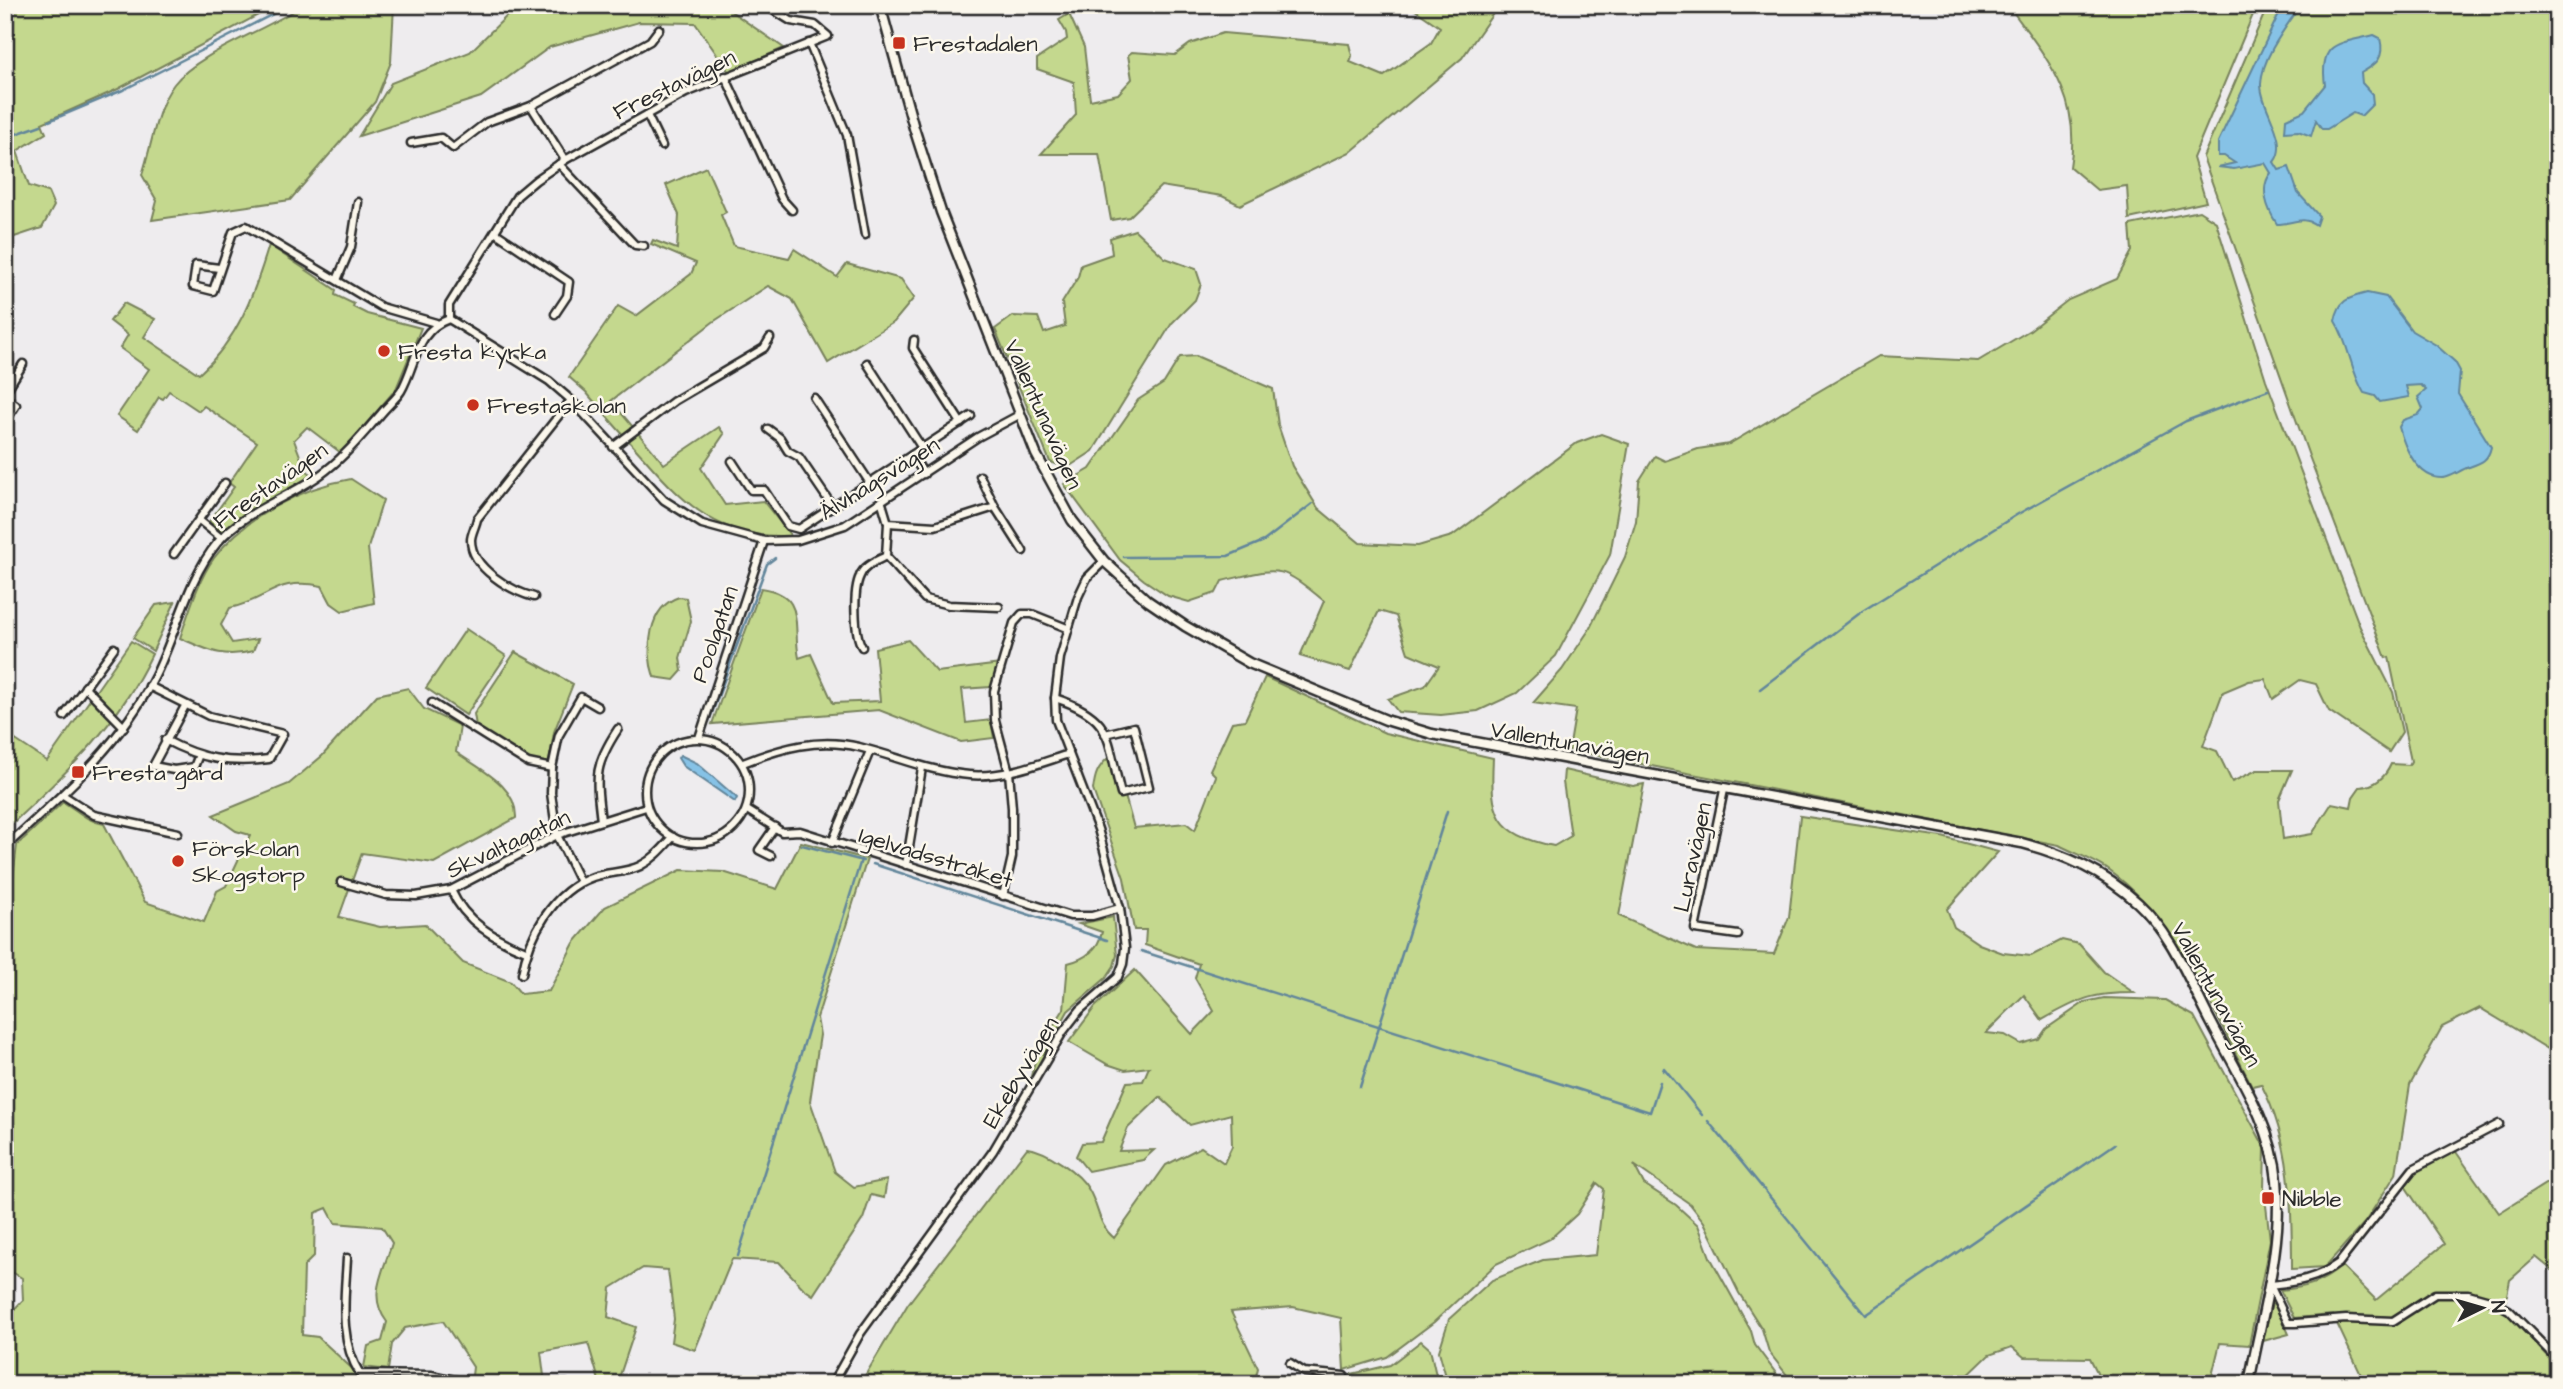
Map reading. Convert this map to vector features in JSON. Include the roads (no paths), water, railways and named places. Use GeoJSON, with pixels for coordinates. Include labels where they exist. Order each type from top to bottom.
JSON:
{"type":"FeatureCollection","features":[{"type":"Feature","properties":{"kind":"main road","name":"Vallentunavägen"},"geometry":{"type":"LineString","coordinates":[[880,5],[941,212],[1019,415],[1051,484],[1104,561],[1148,601],[1249,663],[1386,720],[1477,745],[2001,839],[2060,853],[2102,874],[2139,904],[2167,936],[2251,1099],[2271,1148],[2278,1213],[2270,1285],[2249,1384]]}},
{"type":"Feature","properties":{"kind":"street","name":"Frestavägen"},"geometry":{"type":"LineString","coordinates":[[449,319],[449,305],[517,196],[562,162],[724,76],[828,36],[815,24],[791,21],[765,5]]}},
{"type":"Feature","properties":{"kind":"street"},"geometry":{"type":"LineString","coordinates":[[411,143],[441,138],[453,148],[487,122],[531,106],[650,41],[659,29]]}},
{"type":"Feature","properties":{"kind":"street"},"geometry":{"type":"LineString","coordinates":[[809,43],[847,135],[865,235]]}},
{"type":"Feature","properties":{"kind":"street"},"geometry":{"type":"LineString","coordinates":[[724,76],[782,199],[792,210]]}},
{"type":"Feature","properties":{"kind":"street"},"geometry":{"type":"LineString","coordinates":[[531,106],[562,162],[635,245],[644,246]]}},
{"type":"Feature","properties":{"kind":"street"},"geometry":{"type":"LineString","coordinates":[[647,115],[662,146]]}},
{"type":"Feature","properties":{"kind":"street"},"geometry":{"type":"LineString","coordinates":[[337,281],[351,247],[358,202]]}},
{"type":"Feature","properties":{"kind":"street"},"geometry":{"type":"LineString","coordinates":[[219,268],[196,265],[193,286],[214,291],[219,268],[233,232],[246,226],[381,307],[436,323],[449,319]]}},
{"type":"Feature","properties":{"kind":"street"},"geometry":{"type":"LineString","coordinates":[[496,233],[569,282],[567,296],[555,314]]}},
{"type":"Feature","properties":{"kind":"street","name":"Älvhagsvägen"},"geometry":{"type":"LineString","coordinates":[[449,319],[549,381],[571,400],[664,500],[702,524],[764,541],[798,541],[824,534],[881,503],[978,437],[1019,415]]}},
{"type":"Feature","properties":{"kind":"street","name":"Frestavägen"},"geometry":{"type":"LineString","coordinates":[[5,847],[100,759],[124,727],[149,686],[205,558],[221,538],[281,495],[317,477],[339,461],[401,391],[417,347],[436,323]]}},
{"type":"Feature","properties":{"kind":"street"},"geometry":{"type":"LineString","coordinates":[[613,447],[674,401],[764,348],[770,338]]}},
{"type":"Feature","properties":{"kind":"street"},"geometry":{"type":"LineString","coordinates":[[914,340],[913,348],[961,423]]}},
{"type":"Feature","properties":{"kind":"street"},"geometry":{"type":"LineString","coordinates":[[867,363],[922,448]]}},
{"type":"Feature","properties":{"kind":"street"},"geometry":{"type":"LineString","coordinates":[[5,422],[16,405],[5,395],[23,364]]}},
{"type":"Feature","properties":{"kind":"street"},"geometry":{"type":"LineString","coordinates":[[814,398],[870,483]]}},
{"type":"Feature","properties":{"kind":"street"},"geometry":{"type":"LineString","coordinates":[[534,597],[523,595],[481,566],[471,542],[477,519],[571,400]]}},
{"type":"Feature","properties":{"kind":"street"},"geometry":{"type":"LineString","coordinates":[[732,461],[751,490],[764,490],[788,526],[799,529],[971,416]]}},
{"type":"Feature","properties":{"kind":"street"},"geometry":{"type":"LineString","coordinates":[[768,429],[780,438],[788,451],[799,457],[833,507]]}},
{"type":"Feature","properties":{"kind":"street"},"geometry":{"type":"LineString","coordinates":[[912,455],[924,474]]}},
{"type":"Feature","properties":{"kind":"street"},"geometry":{"type":"LineString","coordinates":[[980,476],[995,507],[1023,551]]}},
{"type":"Feature","properties":{"kind":"street"},"geometry":{"type":"LineString","coordinates":[[174,554],[225,483]]}},
{"type":"Feature","properties":{"kind":"street"},"geometry":{"type":"LineString","coordinates":[[881,503],[888,523],[886,556],[925,599],[949,605],[999,607]]}},
{"type":"Feature","properties":{"kind":"street"},"geometry":{"type":"LineString","coordinates":[[888,523],[935,526],[995,507]]}},
{"type":"Feature","properties":{"kind":"street"},"geometry":{"type":"LineString","coordinates":[[199,520],[221,538]]}},
{"type":"Feature","properties":{"kind":"street","name":"Poolgatan"},"geometry":{"type":"LineString","coordinates":[[699,738],[764,541]]}},
{"type":"Feature","properties":{"kind":"street"},"geometry":{"type":"LineString","coordinates":[[862,647],[857,639],[856,620],[859,576],[869,565],[886,556]]}},
{"type":"Feature","properties":{"kind":"street","name":"Ekebyvägen"},"geometry":{"type":"LineString","coordinates":[[832,1384],[860,1334],[993,1151],[1063,1032],[1080,1010],[1118,977],[1125,948],[1120,908],[1098,829],[1056,720],[1055,698],[1067,628],[1087,578],[1104,561]]}},
{"type":"Feature","properties":{"kind":"street"},"geometry":{"type":"LineString","coordinates":[[1003,896],[1012,857],[1009,772],[995,720],[994,691],[1014,623],[1022,614],[1032,614],[1067,628]]}},
{"type":"Feature","properties":{"kind":"street"},"geometry":{"type":"LineString","coordinates":[[64,716],[114,648]]}},
{"type":"Feature","properties":{"kind":"street"},"geometry":{"type":"LineString","coordinates":[[149,686],[185,706],[238,724],[276,729],[283,733],[269,759],[251,761],[198,757],[165,740]]}},
{"type":"Feature","properties":{"kind":"street"},"geometry":{"type":"LineString","coordinates":[[85,687],[124,727]]}},
{"type":"Feature","properties":{"kind":"street"},"geometry":{"type":"LineString","coordinates":[[580,882],[557,835],[551,793],[552,768],[559,735],[581,697],[598,707]]}},
{"type":"Feature","properties":{"kind":"street"},"geometry":{"type":"LineString","coordinates":[[1055,698],[1083,707],[1101,721],[1121,794],[1149,787],[1134,727],[1105,734]]}},
{"type":"Feature","properties":{"kind":"street"},"geometry":{"type":"LineString","coordinates":[[432,703],[528,764],[552,768]]}},
{"type":"Feature","properties":{"kind":"street"},"geometry":{"type":"LineString","coordinates":[[185,706],[153,766],[174,771],[194,767],[198,757]]}},
{"type":"Feature","properties":{"kind":"street"},"geometry":{"type":"LineString","coordinates":[[601,821],[597,780],[600,756],[618,729]]}},
{"type":"Feature","properties":{"kind":"street"},"geometry":{"type":"LineString","coordinates":[[699,738],[713,740],[743,763],[748,782],[747,810],[739,824],[719,836],[697,841],[673,837],[660,830],[646,807],[646,781],[651,767],[666,749],[699,738]]}},
{"type":"Feature","properties":{"kind":"street"},"geometry":{"type":"LineString","coordinates":[[743,763],[797,745],[824,743],[870,751],[922,768],[970,776],[1009,772],[1069,754]]}},
{"type":"Feature","properties":{"kind":"street"},"geometry":{"type":"LineString","coordinates":[[832,843],[870,751]]}},
{"type":"Feature","properties":{"kind":"street"},"geometry":{"type":"LineString","coordinates":[[906,865],[922,768]]}},
{"type":"Feature","properties":{"kind":"street","name":"Luravägen"},"geometry":{"type":"LineString","coordinates":[[1724,790],[1695,929],[1738,934]]}},
{"type":"Feature","properties":{"kind":"street"},"geometry":{"type":"LineString","coordinates":[[63,795],[94,815],[167,833],[178,833]]}},
{"type":"Feature","properties":{"kind":"street","name":"Skvaltagatan"},"geometry":{"type":"LineString","coordinates":[[341,882],[386,895],[416,896],[451,890],[557,835],[646,807]]}},
{"type":"Feature","properties":{"kind":"street","name":"Igelvadsstråket"},"geometry":{"type":"LineString","coordinates":[[747,810],[782,832],[800,831],[1070,916],[1092,916],[1120,908]]}},
{"type":"Feature","properties":{"kind":"street"},"geometry":{"type":"LineString","coordinates":[[771,856],[759,850],[775,827]]}},
{"type":"Feature","properties":{"kind":"street"},"geometry":{"type":"LineString","coordinates":[[522,974],[526,951],[544,917],[580,882],[639,867],[654,857],[673,837]]}},
{"type":"Feature","properties":{"kind":"street"},"geometry":{"type":"LineString","coordinates":[[451,890],[458,905],[476,924],[501,942],[526,951]]}},
{"type":"Feature","properties":{"kind":"street"},"geometry":{"type":"LineString","coordinates":[[2499,1124],[2413,1169],[2339,1263],[2326,1273],[2312,1279],[2270,1285],[2288,1323],[2346,1319],[2393,1321],[2435,1294],[2468,1294],[2493,1301],[2509,1310],[2558,1360]]}},
{"type":"Feature","properties":{"kind":"street"},"geometry":{"type":"LineString","coordinates":[[347,1258],[344,1326],[350,1358],[360,1374],[431,1375],[474,1384]]}},
{"type":"Feature","properties":{"kind":"street"},"geometry":{"type":"LineString","coordinates":[[1290,1363],[1304,1372],[1344,1376],[1346,1384]]}},
{"type":"Feature","properties":{"kind":"street"},"geometry":{"type":"LineString","coordinates":[[539,1384],[567,1384]]}},
{"type":"Feature","properties":{"kind":"water"},"geometry":{"type":"Polygon","coordinates":[[[2283,5],[2301,5],[2270,53],[2262,74],[2262,93],[2279,144],[2274,162],[2279,170],[2289,167],[2298,193],[2319,216],[2316,225],[2302,220],[2277,224],[2266,198],[2265,185],[2271,173],[2265,163],[2234,169],[2218,167],[2235,163],[2224,156],[2218,156],[2218,142],[2283,5]]]}},
{"type":"Feature","properties":{"kind":"water"},"geometry":{"type":"Polygon","coordinates":[[[2374,35],[2380,38],[2380,55],[2375,63],[2361,73],[2362,83],[2372,94],[2373,104],[2361,116],[2353,113],[2327,129],[2322,129],[2316,120],[2311,136],[2298,131],[2285,132],[2286,119],[2304,111],[2325,85],[2325,60],[2328,52],[2341,43],[2374,35]]]}},
{"type":"Feature","properties":{"kind":"water"},"geometry":{"type":"Polygon","coordinates":[[[2367,293],[2386,297],[2412,331],[2436,345],[2455,362],[2460,371],[2458,394],[2491,447],[2483,461],[2443,478],[2426,473],[2419,468],[2404,444],[2399,427],[2403,420],[2418,415],[2423,409],[2418,397],[2426,390],[2421,385],[2406,386],[2409,397],[2380,402],[2375,396],[2364,393],[2335,321],[2339,308],[2345,301],[2367,293]]]}},
{"type":"Feature","properties":{"kind":"water"},"geometry":{"type":"Polygon","coordinates":[[[680,755],[697,763],[737,798],[735,802],[683,766],[678,758],[680,755]]]}},
{"type":"Feature","properties":{"kind":"waterway"},"geometry":{"type":"LineString","coordinates":[[49,121],[123,90],[291,5]]}},
{"type":"Feature","properties":{"kind":"waterway"},"geometry":{"type":"LineString","coordinates":[[5,138],[41,125]]}},
{"type":"Feature","properties":{"kind":"waterway"},"geometry":{"type":"LineString","coordinates":[[1760,689],[1864,610],[2018,514],[2186,421],[2268,390]]}},
{"type":"Feature","properties":{"kind":"waterway"},"geometry":{"type":"LineString","coordinates":[[1124,557],[1228,556],[1264,541],[1312,504]]}},
{"type":"Feature","properties":{"kind":"waterway"},"geometry":{"type":"LineString","coordinates":[[709,721],[767,564],[775,558]]}},
{"type":"Feature","properties":{"kind":"waterway"},"geometry":{"type":"LineString","coordinates":[[1360,1087],[1447,811]]}},
{"type":"Feature","properties":{"kind":"waterway"},"geometry":{"type":"LineString","coordinates":[[802,845],[863,861]]}},
{"type":"Feature","properties":{"kind":"waterway"},"geometry":{"type":"LineString","coordinates":[[738,1256],[861,860]]}},
{"type":"Feature","properties":{"kind":"waterway"},"geometry":{"type":"LineString","coordinates":[[873,864],[1107,940]]}},
{"type":"Feature","properties":{"kind":"waterway"},"geometry":{"type":"LineString","coordinates":[[1141,951],[1650,1112],[1660,1082]]}},
{"type":"Feature","properties":{"kind":"waterway"},"geometry":{"type":"LineString","coordinates":[[1663,1071],[1664,1068],[1702,1115]]}},
{"type":"Feature","properties":{"kind":"waterway"},"geometry":{"type":"LineString","coordinates":[[1708,1121],[1866,1315],[2115,1144]]}},
{"type":"Feature","properties":{"kind":"place","name":"Frestadalen"},"geometry":{"type":"Point","coordinates":[899,43]}},
{"type":"Feature","properties":{"kind":"place","name":"Fresta kyrka"},"geometry":{"type":"Point","coordinates":[384,351]}},
{"type":"Feature","properties":{"kind":"place","name":"Frestaskolan"},"geometry":{"type":"Point","coordinates":[473,405]}},
{"type":"Feature","properties":{"kind":"place","name":"Fresta gård"},"geometry":{"type":"Point","coordinates":[78,772]}},
{"type":"Feature","properties":{"kind":"place","name":"Förskolan Skogstorp"},"geometry":{"type":"Point","coordinates":[178,861]}},
{"type":"Feature","properties":{"kind":"place","name":"Nibble"},"geometry":{"type":"Point","coordinates":[2268,1198]}}]}
